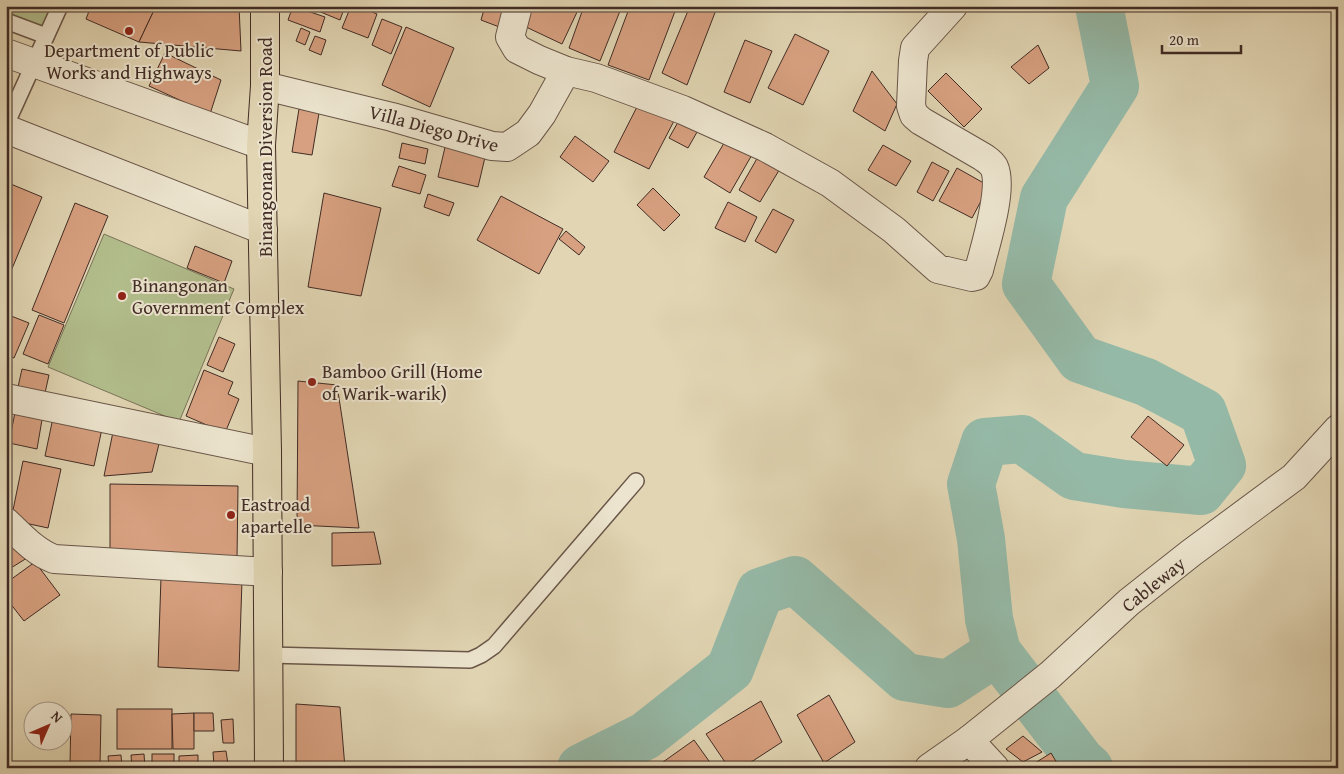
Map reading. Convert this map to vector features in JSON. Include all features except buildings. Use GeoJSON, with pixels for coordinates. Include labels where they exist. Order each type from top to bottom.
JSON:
{"type":"FeatureCollection","features":[{"type":"Feature","properties":{"kind":"main road","name":"Binangonan Diversion Road"},"geometry":{"type":"LineString","coordinates":[[266,6],[265,86],[261,145],[267,452],[268,768]]}},
{"type":"Feature","properties":{"kind":"street"},"geometry":{"type":"LineString","coordinates":[[518,6],[510,37],[516,50],[566,71],[596,78],[683,110],[765,147],[830,183],[894,230],[938,269],[972,277],[976,276],[979,270],[996,202],[997,181],[994,168],[990,161],[921,121],[914,115],[911,106],[915,48],[953,6]]}},
{"type":"Feature","properties":{"kind":"street"},"geometry":{"type":"LineString","coordinates":[[6,53],[261,145]]}},
{"type":"Feature","properties":{"kind":"street","name":"Villa Diego Drive"},"geometry":{"type":"LineString","coordinates":[[265,86],[392,116],[492,146],[507,147],[528,133],[542,114],[566,71]]}},
{"type":"Feature","properties":{"kind":"street"},"geometry":{"type":"LineString","coordinates":[[6,127],[263,230]]}},
{"type":"Feature","properties":{"kind":"street"},"geometry":{"type":"LineString","coordinates":[[6,398],[267,452]]}},
{"type":"Feature","properties":{"kind":"street","name":"Cableway"},"geometry":{"type":"LineString","coordinates":[[929,768],[969,740],[1050,675],[1129,602],[1191,553],[1294,477],[1338,429]]}},
{"type":"Feature","properties":{"kind":"street"},"geometry":{"type":"LineString","coordinates":[[6,522],[33,547],[54,559],[268,572]]}},
{"type":"Feature","properties":{"kind":"street"},"geometry":{"type":"LineString","coordinates":[[969,740],[995,768]]}},
{"type":"Feature","properties":{"kind":"lane"},"geometry":{"type":"LineString","coordinates":[[6,127],[60,6]]}},
{"type":"Feature","properties":{"kind":"lane"},"geometry":{"type":"LineString","coordinates":[[6,21],[46,36]]}},
{"type":"Feature","properties":{"kind":"lane"},"geometry":{"type":"LineString","coordinates":[[268,655],[470,660],[494,646],[636,481]]}},
{"type":"Feature","properties":{"kind":"green space"},"geometry":{"type":"Polygon","coordinates":[[[6,6],[51,6],[42,28],[6,13],[6,6]]]}},
{"type":"Feature","properties":{"kind":"green space"},"geometry":{"type":"Polygon","coordinates":[[[104,234],[234,289],[179,422],[48,367],[104,234]]]}},
{"type":"Feature","properties":{"kind":"waterway"},"geometry":{"type":"LineString","coordinates":[[1089,768],[1081,761],[997,652],[989,619],[981,539],[971,484],[985,442],[1022,439],[1074,476],[1124,484],[1201,491],[1222,465],[1203,412],[1146,382],[1080,359],[1026,284],[1044,198],[1115,86],[1099,6]]}},
{"type":"Feature","properties":{"kind":"waterway"},"geometry":{"type":"LineString","coordinates":[[581,768],[645,736],[730,669],[760,592],[795,580],[905,677],[948,684],[997,652]]}},
{"type":"Feature","properties":{"kind":"place","name":"Department of Public Works and Highways"},"geometry":{"type":"Point","coordinates":[129,31]}},
{"type":"Feature","properties":{"kind":"place","name":"Binangonan Government Complex"},"geometry":{"type":"Point","coordinates":[122,296]}},
{"type":"Feature","properties":{"kind":"place","name":"Bamboo Grill (Home of Warik-warik)"},"geometry":{"type":"Point","coordinates":[312,382]}},
{"type":"Feature","properties":{"kind":"place","name":"Eastroad apartelle"},"geometry":{"type":"Point","coordinates":[231,515]}}]}
